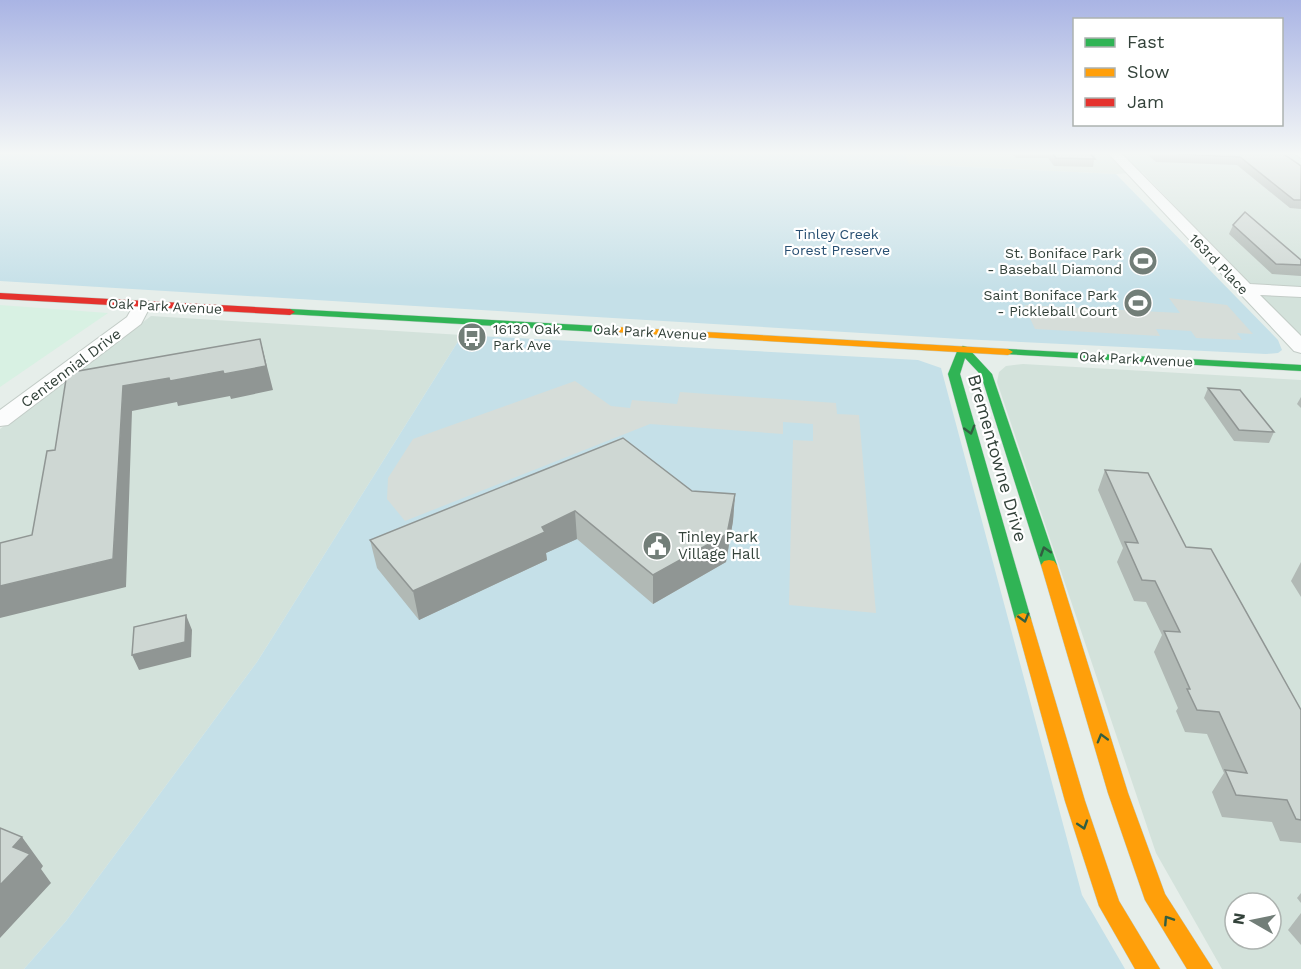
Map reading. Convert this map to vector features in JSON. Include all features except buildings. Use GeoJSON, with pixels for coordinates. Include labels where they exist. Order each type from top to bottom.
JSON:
{"type":"FeatureCollection","features":[{"type":"Feature","properties":{"kind":"street","name":"163rd Place"},"geometry":{"type":"LineString","coordinates":[[1157,198],[1301,347]]}},
{"type":"Feature","properties":{"kind":"street"},"geometry":{"type":"LineString","coordinates":[[1243,289],[1301,292]]}},
{"type":"Feature","properties":{"kind":"street","name":"Oak Park Avenue"},"geometry":{"type":"LineString","coordinates":[[0,296],[1301,368]]}},
{"type":"Feature","properties":{"kind":"street","name":"Centennial Drive"},"geometry":{"type":"LineString","coordinates":[[0,400],[114,318],[142,305]]}},
{"type":"Feature","properties":{"kind":"street","name":"Centennial Drive"},"geometry":{"type":"LineString","coordinates":[[0,420],[135,320],[142,305]]}},
{"type":"Feature","properties":{"kind":"street","name":"Brementowne Drive"},"geometry":{"type":"LineString","coordinates":[[1148,969],[1110,906],[1071,790],[954,374],[963,349],[986,374],[1068,621],[1118,793],[1156,900],[1201,969]]}},
{"type":"Feature","properties":{"kind":"street"},"geometry":{"type":"LineString","coordinates":[[1071,790],[1118,793]]}},
{"type":"Feature","properties":{"kind":"shaded area"},"geometry":{"type":"Polygon","coordinates":[[[1167,198],[1301,198],[1301,338],[1167,198]]]}},
{"type":"Feature","properties":{"kind":"shaded area"},"geometry":{"type":"Polygon","coordinates":[[[1169,298],[1227,305],[1253,334],[1237,333],[1242,340],[1196,338],[1191,331],[1156,329],[1160,336],[1035,329],[1024,305],[1180,313],[1169,298]]]}},
{"type":"Feature","properties":{"kind":"shaded area"},"geometry":{"type":"Polygon","coordinates":[[[0,305],[108,313],[0,387],[0,305]]]}},
{"type":"Feature","properties":{"kind":"shaded area"},"geometry":{"type":"Polygon","coordinates":[[[151,316],[462,335],[257,662],[66,921],[24,969],[0,969],[0,429],[151,316]]]}},
{"type":"Feature","properties":{"kind":"shaded area"},"geometry":{"type":"Polygon","coordinates":[[[1023,364],[1301,380],[1301,969],[1222,969],[1156,853],[997,382],[999,372],[1006,366],[1023,364]]]}},
{"type":"Feature","properties":{"kind":"shaded area"},"geometry":{"type":"Polygon","coordinates":[[[575,381],[611,406],[630,408],[632,400],[677,404],[680,392],[836,403],[837,414],[859,415],[876,613],[789,605],[793,440],[813,441],[813,424],[783,422],[783,434],[650,424],[405,521],[387,499],[388,478],[413,439],[575,381]]]}},
{"type":"Feature","properties":{"kind":"green space","name":"Tinley Creek Forest Preserve"},"geometry":{"type":"Polygon","coordinates":[[[0,198],[1140,198],[1278,340],[1282,350],[1278,353],[1266,354],[961,339],[0,281],[0,198]]]}},
{"type":"Feature","properties":{"kind":"green space"},"geometry":{"type":"Polygon","coordinates":[[[462,335],[918,360],[941,368],[1082,895],[1125,969],[24,969],[66,921],[257,662],[462,335]]]}},
{"type":"Feature","properties":{"kind":"traffic: fast"},"geometry":{"type":"LineString","coordinates":[[290,312],[617,330]]}},
{"type":"Feature","properties":{"kind":"traffic: fast"},"geometry":{"type":"LineString","coordinates":[[1023,619],[954,374],[963,349],[986,374],[1049,565]]}},
{"type":"Feature","properties":{"kind":"traffic: fast"},"geometry":{"type":"LineString","coordinates":[[1008,352],[1301,368]]}},
{"type":"Feature","properties":{"kind":"traffic: slow"},"geometry":{"type":"LineString","coordinates":[[617,330],[1008,352]]}},
{"type":"Feature","properties":{"kind":"traffic: slow"},"geometry":{"type":"LineString","coordinates":[[1049,565],[1118,793],[1156,900],[1201,969]]}},
{"type":"Feature","properties":{"kind":"traffic: slow"},"geometry":{"type":"LineString","coordinates":[[1023,619],[1075,801],[1110,906],[1148,969]]}},
{"type":"Feature","properties":{"kind":"traffic: jam"},"geometry":{"type":"LineString","coordinates":[[0,296],[290,312]]}},
{"type":"Feature","properties":{"kind":"place","name":"St. Boniface Park - Baseball Diamond"},"geometry":{"type":"Point","coordinates":[1143,261]}},
{"type":"Feature","properties":{"kind":"place","name":"Saint Boniface Park - Pickleball Court"},"geometry":{"type":"Point","coordinates":[1138,303]}},
{"type":"Feature","properties":{"kind":"place","name":"16130 Oak Park Ave"},"geometry":{"type":"Point","coordinates":[472,337]}},
{"type":"Feature","properties":{"kind":"place","name":"Tinley Park Village Hall"},"geometry":{"type":"Point","coordinates":[657,546]}}]}
